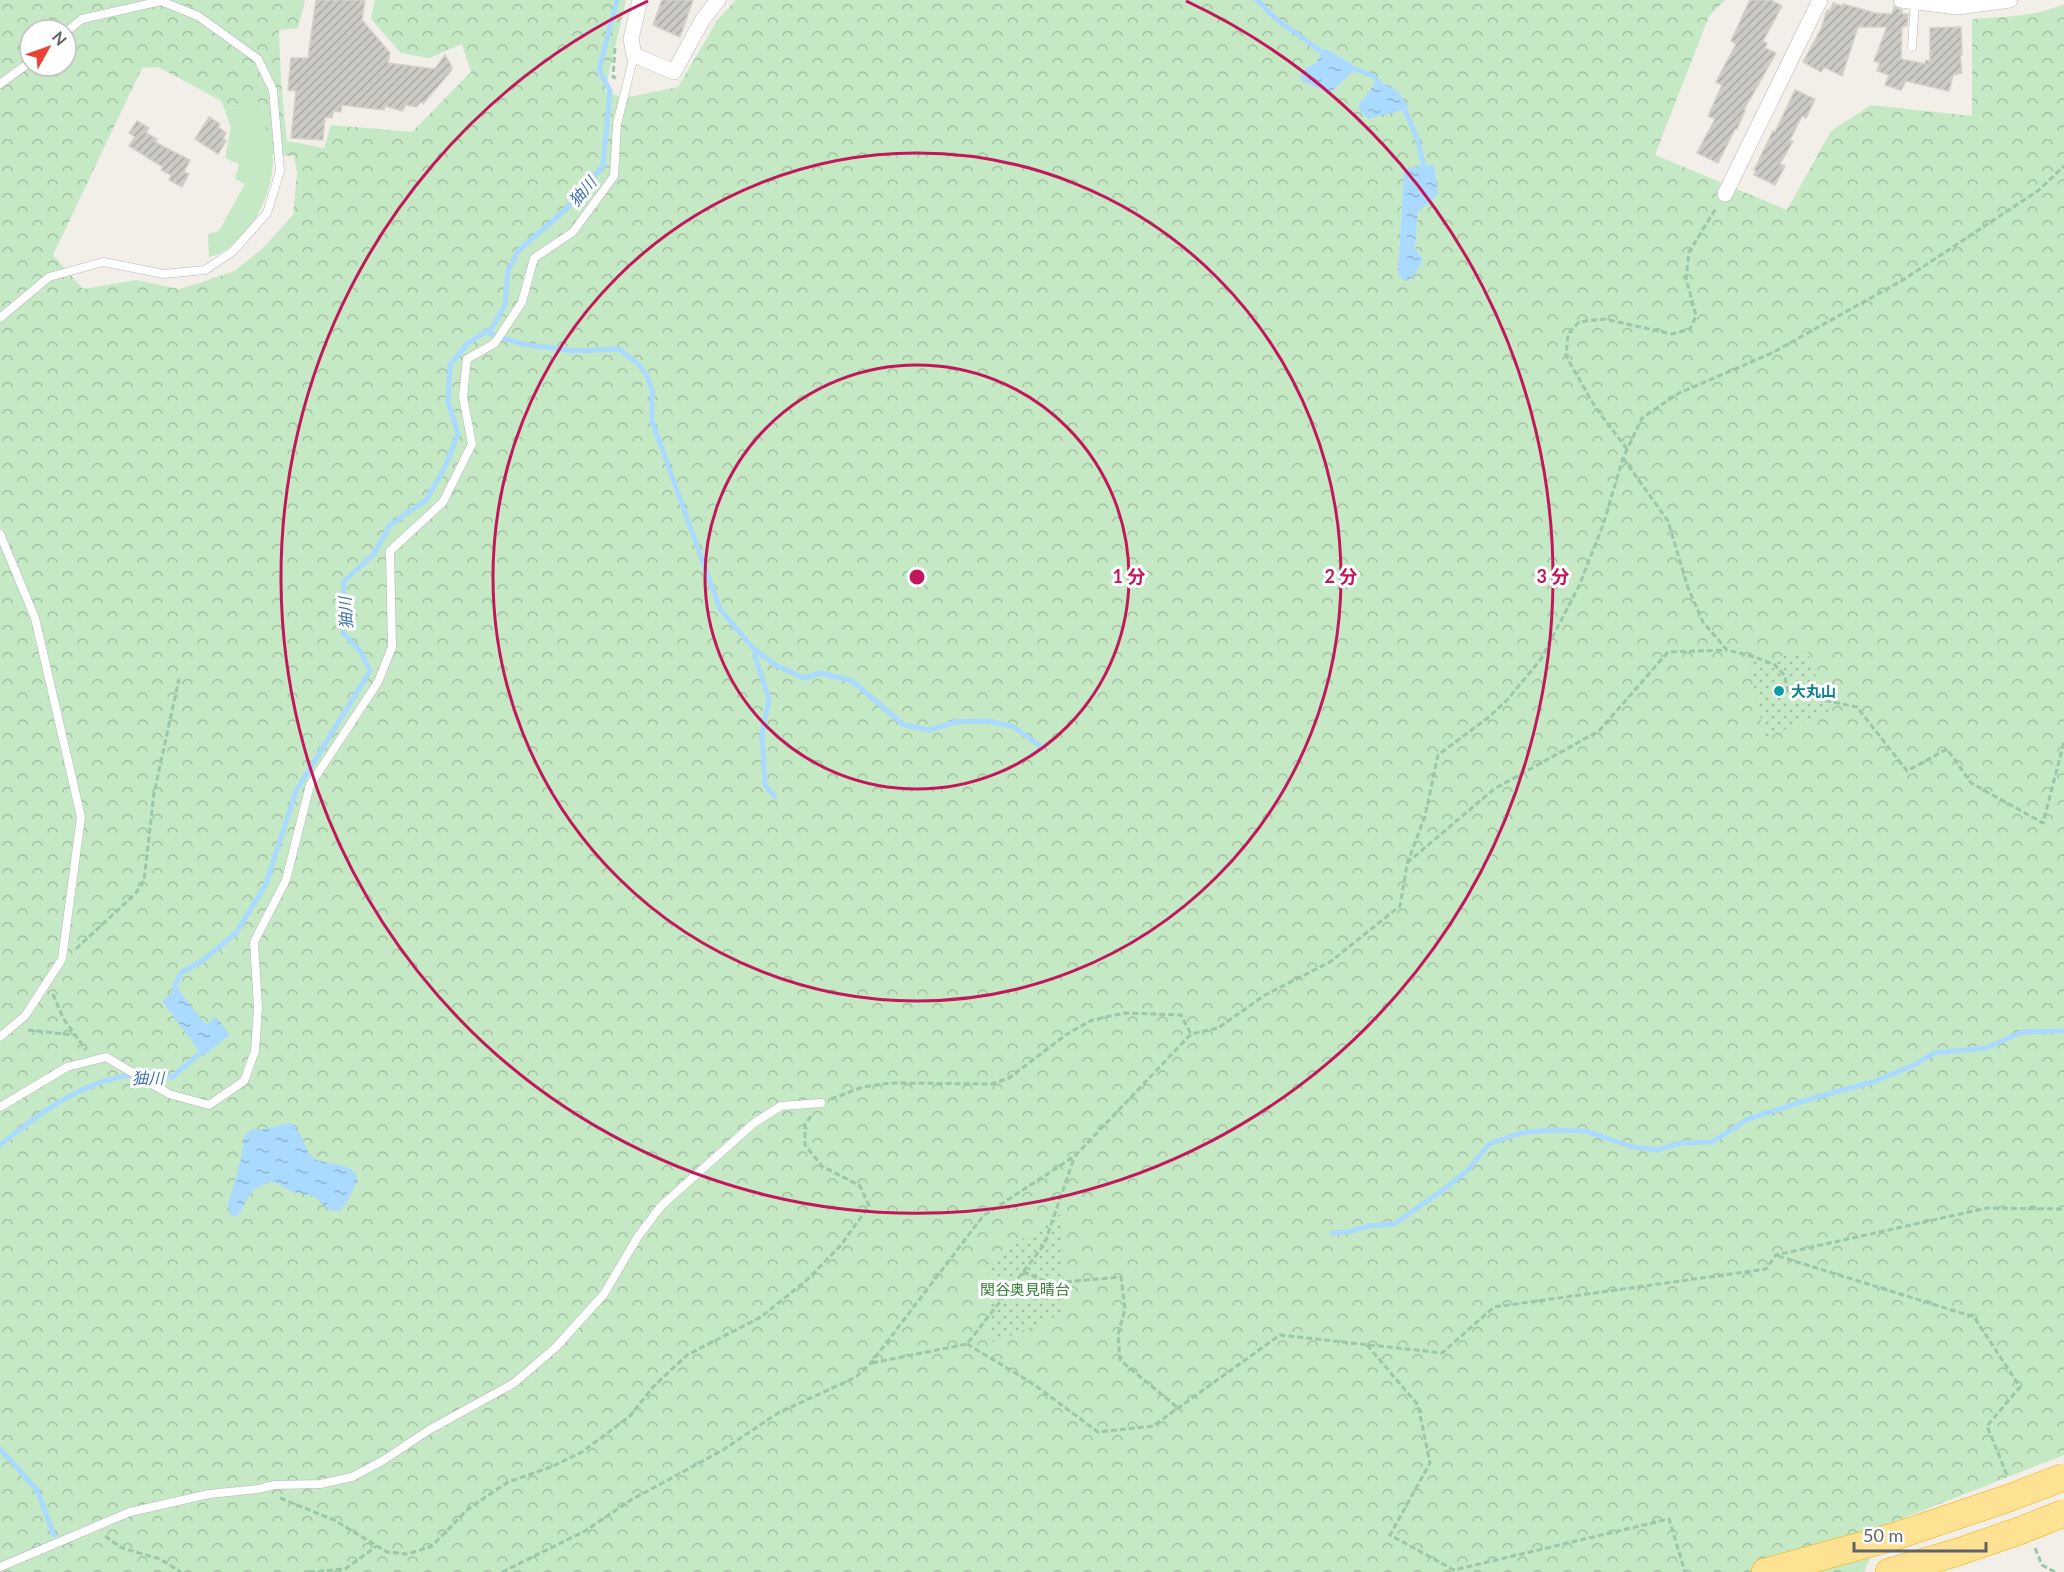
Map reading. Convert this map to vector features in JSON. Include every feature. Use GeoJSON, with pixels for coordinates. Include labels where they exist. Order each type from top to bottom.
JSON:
{"type":"FeatureCollection","features":[{"type":"Feature","properties":{"kind":"highway"},"geometry":{"type":"LineString","coordinates":[[1765,1572],[1893,1537],[1980,1509],[2064,1477]]}},
{"type":"Feature","properties":{"kind":"highway"},"geometry":{"type":"LineString","coordinates":[[1889,1572],[1955,1553],[2064,1513]]}},
{"type":"Feature","properties":{"kind":"street"},"geometry":{"type":"LineString","coordinates":[[640,0],[631,39],[634,55],[674,72],[703,20],[718,0]]}},
{"type":"Feature","properties":{"kind":"street"},"geometry":{"type":"LineString","coordinates":[[1725,194],[1820,0]]}},
{"type":"Feature","properties":{"kind":"street"},"geometry":{"type":"LineString","coordinates":[[1908,1],[1957,7],[2010,0]]}},
{"type":"Feature","properties":{"kind":"lane"},"geometry":{"type":"LineString","coordinates":[[0,318],[49,277],[103,262],[164,274],[205,270],[232,252],[267,213],[280,171],[273,90],[258,59],[198,16],[161,0],[82,19],[78,22]]}},
{"type":"Feature","properties":{"kind":"lane"},"geometry":{"type":"LineString","coordinates":[[1908,1],[1912,47]]}},
{"type":"Feature","properties":{"kind":"lane"},"geometry":{"type":"LineString","coordinates":[[0,1107],[67,1067],[106,1057],[169,1094],[209,1105],[244,1081],[255,1051],[258,1007],[254,942],[286,880],[310,785],[378,682],[392,647],[390,551],[411,529],[443,502],[472,444],[463,397],[467,360],[495,343],[506,327],[522,302],[534,258],[573,232],[614,176],[618,124],[634,55]]}},
{"type":"Feature","properties":{"kind":"lane"},"geometry":{"type":"LineString","coordinates":[[0,84],[18,71]]}},
{"type":"Feature","properties":{"kind":"lane"},"geometry":{"type":"LineString","coordinates":[[0,534],[34,618],[81,817],[62,959],[25,1016],[0,1037]]}},
{"type":"Feature","properties":{"kind":"lane"},"geometry":{"type":"LineString","coordinates":[[0,1567],[130,1512],[209,1494],[274,1485],[320,1484],[351,1477],[382,1461],[429,1430],[514,1383],[556,1347],[604,1294],[637,1238],[660,1206],[754,1123],[782,1106],[821,1103]]}},
{"type":"Feature","properties":{"kind":"path"},"geometry":{"type":"LineString","coordinates":[[502,1572],[585,1531],[631,1500],[723,1450],[778,1413],[856,1377],[871,1363],[982,1216],[1075,1156],[1191,1034],[1218,1028],[1265,995],[1330,962],[1400,906],[1407,864],[1425,816],[1438,755],[1489,717],[1508,699],[1541,659],[1580,586],[1603,525],[1623,458],[1642,418],[1679,393],[1770,354],[1903,280],[2038,190],[2064,166]]}},
{"type":"Feature","properties":{"kind":"path"},"geometry":{"type":"LineString","coordinates":[[1627,449],[1595,407],[1566,356],[1568,334],[1579,322],[1604,319],[1672,334],[1690,329],[1696,315],[1686,278],[1689,252],[1725,194]]}},
{"type":"Feature","properties":{"kind":"path"},"geometry":{"type":"LineString","coordinates":[[1623,458],[1668,521],[1688,588],[1703,622],[1727,650]]}},
{"type":"Feature","properties":{"kind":"path"},"geometry":{"type":"LineString","coordinates":[[1407,864],[1494,789],[1599,731],[1668,652],[1727,650],[1775,665],[1785,676],[1788,693],[1857,706],[1907,771],[1947,749],[1971,783],[2043,823],[2064,742]]}},
{"type":"Feature","properties":{"kind":"path"},"geometry":{"type":"LineString","coordinates":[[62,959],[75,950],[136,893],[144,881],[154,793],[179,680]]}},
{"type":"Feature","properties":{"kind":"path"},"geometry":{"type":"LineString","coordinates":[[47,982],[63,1018],[93,1060]]}},
{"type":"Feature","properties":{"kind":"path"},"geometry":{"type":"LineString","coordinates":[[258,1489],[334,1520],[387,1552],[408,1554],[432,1546],[468,1509],[508,1482],[551,1467],[582,1452],[630,1416],[653,1388],[687,1355],[761,1317],[807,1280],[841,1245],[869,1206],[860,1186],[822,1166],[805,1145],[805,1124],[821,1103],[863,1086],[890,1083],[992,1084],[1009,1078],[1067,1034],[1102,1017],[1125,1013],[1181,1015],[1191,1034]]}},
{"type":"Feature","properties":{"kind":"path"},"geometry":{"type":"LineString","coordinates":[[11,1028],[74,1035]]}},
{"type":"Feature","properties":{"kind":"path"},"geometry":{"type":"LineString","coordinates":[[871,1363],[968,1344],[1044,1245],[1075,1156]]}},
{"type":"Feature","properties":{"kind":"path"},"geometry":{"type":"LineString","coordinates":[[968,1344],[1032,1383],[1098,1432],[1153,1426],[1280,1335],[1442,1353],[1494,1306],[1766,1269],[1776,1255],[1987,1208],[2064,1209]]}},
{"type":"Feature","properties":{"kind":"path"},"geometry":{"type":"LineString","coordinates":[[1776,1255],[1974,1317],[2020,1387]]}},
{"type":"Feature","properties":{"kind":"path"},"geometry":{"type":"LineString","coordinates":[[1023,1272],[1050,1283],[1121,1277],[1125,1309],[1118,1335],[1120,1360],[1178,1408]]}},
{"type":"Feature","properties":{"kind":"path"},"geometry":{"type":"LineString","coordinates":[[1365,1344],[1418,1405],[1430,1463],[1389,1534],[1454,1570],[1669,1519],[1685,1572]]}},
{"type":"Feature","properties":{"kind":"path"},"geometry":{"type":"LineString","coordinates":[[94,1528],[122,1548],[160,1559],[181,1572]]}},
{"type":"Feature","properties":{"kind":"path"},"geometry":{"type":"LineString","coordinates":[[309,1572],[345,1569],[377,1546]]}},
{"type":"Feature","properties":{"kind":"green space"},"geometry":{"type":"Polygon","coordinates":[[[0,0],[305,0],[298,28],[279,30],[287,141],[324,148],[331,125],[412,132],[471,72],[462,44],[429,58],[401,53],[371,19],[375,0],[626,0],[605,91],[623,98],[678,87],[718,19],[736,0],[1725,0],[1709,16],[1655,155],[1787,210],[1831,131],[1871,105],[1972,116],[1972,19],[2030,14],[2064,4],[2064,1455],[1886,1525],[1864,1572],[0,1572],[0,0]],[[1322,51],[1317,62],[1305,69],[1329,93],[1322,51]],[[158,67],[142,68],[53,255],[83,289],[136,280],[179,289],[234,271],[262,249],[293,215],[297,173],[294,156],[271,155],[261,102],[229,105],[158,67]],[[1404,168],[1398,273],[1422,258],[1415,250],[1418,212],[1422,207],[1404,168]]]}},
{"type":"Feature","properties":{"kind":"green space"},"geometry":{"type":"Polygon","coordinates":[[[221,100],[230,105],[261,102],[273,162],[268,191],[255,220],[235,243],[223,252],[209,257],[208,234],[219,231],[245,184],[235,179],[239,164],[225,158],[231,127],[221,100]]]}},
{"type":"Feature","properties":{"kind":"green space"},"geometry":{"type":"Polygon","coordinates":[[[1807,651],[1829,712],[1765,737],[1748,662],[1807,651]]]}},
{"type":"Feature","properties":{"kind":"green space","name":"関谷奥見晴台"},"geometry":{"type":"Polygon","coordinates":[[[1062,1213],[1062,1314],[993,1343],[987,1263],[1062,1213]]]}},
{"type":"Feature","properties":{"kind":"water"},"geometry":{"type":"Polygon","coordinates":[[[1326,49],[1352,64],[1353,71],[1330,93],[1300,78],[1303,70],[1317,62],[1322,50],[1326,49]]]}},
{"type":"Feature","properties":{"kind":"water"},"geometry":{"type":"Polygon","coordinates":[[[1378,80],[1396,90],[1408,105],[1407,109],[1368,119],[1359,110],[1359,104],[1378,80]]]}},
{"type":"Feature","properties":{"kind":"water"},"geometry":{"type":"Polygon","coordinates":[[[1434,165],[1438,194],[1418,212],[1415,249],[1422,258],[1422,262],[1413,277],[1407,281],[1403,280],[1398,273],[1404,168],[1434,165]]]}},
{"type":"Feature","properties":{"kind":"water"},"geometry":{"type":"Polygon","coordinates":[[[177,988],[206,1025],[216,1017],[230,1035],[203,1056],[162,1001],[177,988]]]}},
{"type":"Feature","properties":{"kind":"water"},"geometry":{"type":"Polygon","coordinates":[[[291,1123],[298,1130],[314,1158],[343,1166],[355,1173],[357,1179],[346,1203],[339,1211],[329,1210],[314,1196],[292,1192],[276,1183],[268,1182],[252,1191],[237,1216],[230,1215],[228,1204],[241,1159],[244,1136],[252,1129],[260,1130],[291,1123]]]}},
{"type":"Feature","properties":{"kind":"building"},"geometry":{"type":"Polygon","coordinates":[[[316,0],[365,0],[362,20],[390,53],[388,63],[435,69],[445,55],[452,67],[451,71],[423,104],[421,102],[416,107],[406,105],[402,111],[385,106],[384,110],[342,105],[341,112],[334,111],[332,118],[325,117],[323,140],[291,138],[296,91],[288,90],[291,58],[308,58],[316,0]]]}},
{"type":"Feature","properties":{"kind":"building"},"geometry":{"type":"Polygon","coordinates":[[[662,0],[693,0],[680,37],[653,25],[662,0]]]}},
{"type":"Feature","properties":{"kind":"building"},"geometry":{"type":"Polygon","coordinates":[[[1750,0],[1771,0],[1782,6],[1763,41],[1767,43],[1765,48],[1776,53],[1718,163],[1697,153],[1715,119],[1708,116],[1722,85],[1716,82],[1736,44],[1731,41],[1750,0]]]}},
{"type":"Feature","properties":{"kind":"building"},"geometry":{"type":"Polygon","coordinates":[[[1833,3],[1875,13],[1892,14],[1894,7],[1902,10],[1902,14],[1908,14],[1907,26],[1902,27],[1901,59],[1925,64],[1926,60],[1930,61],[1930,28],[1961,27],[1962,73],[1953,75],[1949,91],[1906,81],[1901,90],[1885,85],[1889,75],[1877,71],[1880,63],[1874,61],[1887,27],[1858,27],[1842,76],[1824,67],[1821,72],[1803,62],[1821,29],[1827,10],[1830,11],[1833,3]]]}},
{"type":"Feature","properties":{"kind":"building"},"geometry":{"type":"Polygon","coordinates":[[[1795,90],[1815,99],[1806,118],[1802,116],[1790,140],[1793,141],[1780,164],[1785,166],[1775,185],[1754,175],[1756,171],[1754,170],[1795,90]]]}},
{"type":"Feature","properties":{"kind":"building"},"geometry":{"type":"Polygon","coordinates":[[[209,117],[220,124],[218,127],[226,133],[223,138],[226,141],[218,154],[195,139],[209,117]]]}},
{"type":"Feature","properties":{"kind":"building"},"geometry":{"type":"Polygon","coordinates":[[[137,121],[149,128],[146,133],[157,139],[155,142],[190,160],[184,172],[189,174],[182,187],[169,180],[171,175],[161,170],[163,167],[129,146],[135,137],[129,133],[137,121]]]}},
{"type":"Feature","properties":{"kind":"waterway","name":"㹨川"},"geometry":{"type":"LineString","coordinates":[[178,993],[174,988],[181,973],[202,961],[236,933],[266,884],[296,791],[370,671],[361,652],[343,633],[344,581],[374,554],[390,525],[426,500],[444,469],[458,434],[448,401],[450,365],[468,343],[492,328],[505,305],[508,271],[518,251],[566,209],[603,166],[610,91],[599,70],[617,0]]}},
{"type":"Feature","properties":{"kind":"waterway"},"geometry":{"type":"LineString","coordinates":[[1257,0],[1276,19],[1322,52]]}},
{"type":"Feature","properties":{"kind":"waterway"},"geometry":{"type":"LineString","coordinates":[[1350,67],[1373,76],[1380,84]]}},
{"type":"Feature","properties":{"kind":"waterway"},"geometry":{"type":"LineString","coordinates":[[1405,110],[1417,138],[1425,171]]}},
{"type":"Feature","properties":{"kind":"waterway"},"geometry":{"type":"LineString","coordinates":[[485,332],[522,344],[575,351],[619,349],[638,364],[647,375],[652,390],[652,421],[720,609],[753,648],[775,665],[804,678],[821,673],[852,681],[904,725],[929,730],[956,722],[988,721],[1014,727],[1040,746]]}},
{"type":"Feature","properties":{"kind":"waterway"},"geometry":{"type":"LineString","coordinates":[[756,650],[755,656],[769,699],[762,734],[765,785],[775,797]]}},
{"type":"Feature","properties":{"kind":"waterway"},"geometry":{"type":"LineString","coordinates":[[1332,1233],[1394,1224],[1468,1170],[1489,1144],[1520,1133],[1550,1130],[1585,1131],[1633,1147],[1657,1150],[1680,1143],[1712,1142],[1748,1119],[1873,1082],[1914,1065],[1934,1053],[1986,1048],[2022,1032],[2064,1031]]}},
{"type":"Feature","properties":{"kind":"waterway","name":"㹨川"},"geometry":{"type":"LineString","coordinates":[[0,1145],[28,1123],[74,1094],[91,1086],[125,1076],[172,1077],[206,1048]]}},
{"type":"Feature","properties":{"kind":"waterway","name":"㹨川"},"geometry":{"type":"LineString","coordinates":[[0,1449],[37,1490],[54,1535]]}},
{"type":"Feature","properties":{"kind":"place","name":"大丸山"},"geometry":{"type":"Point","coordinates":[1779,691]}}]}
